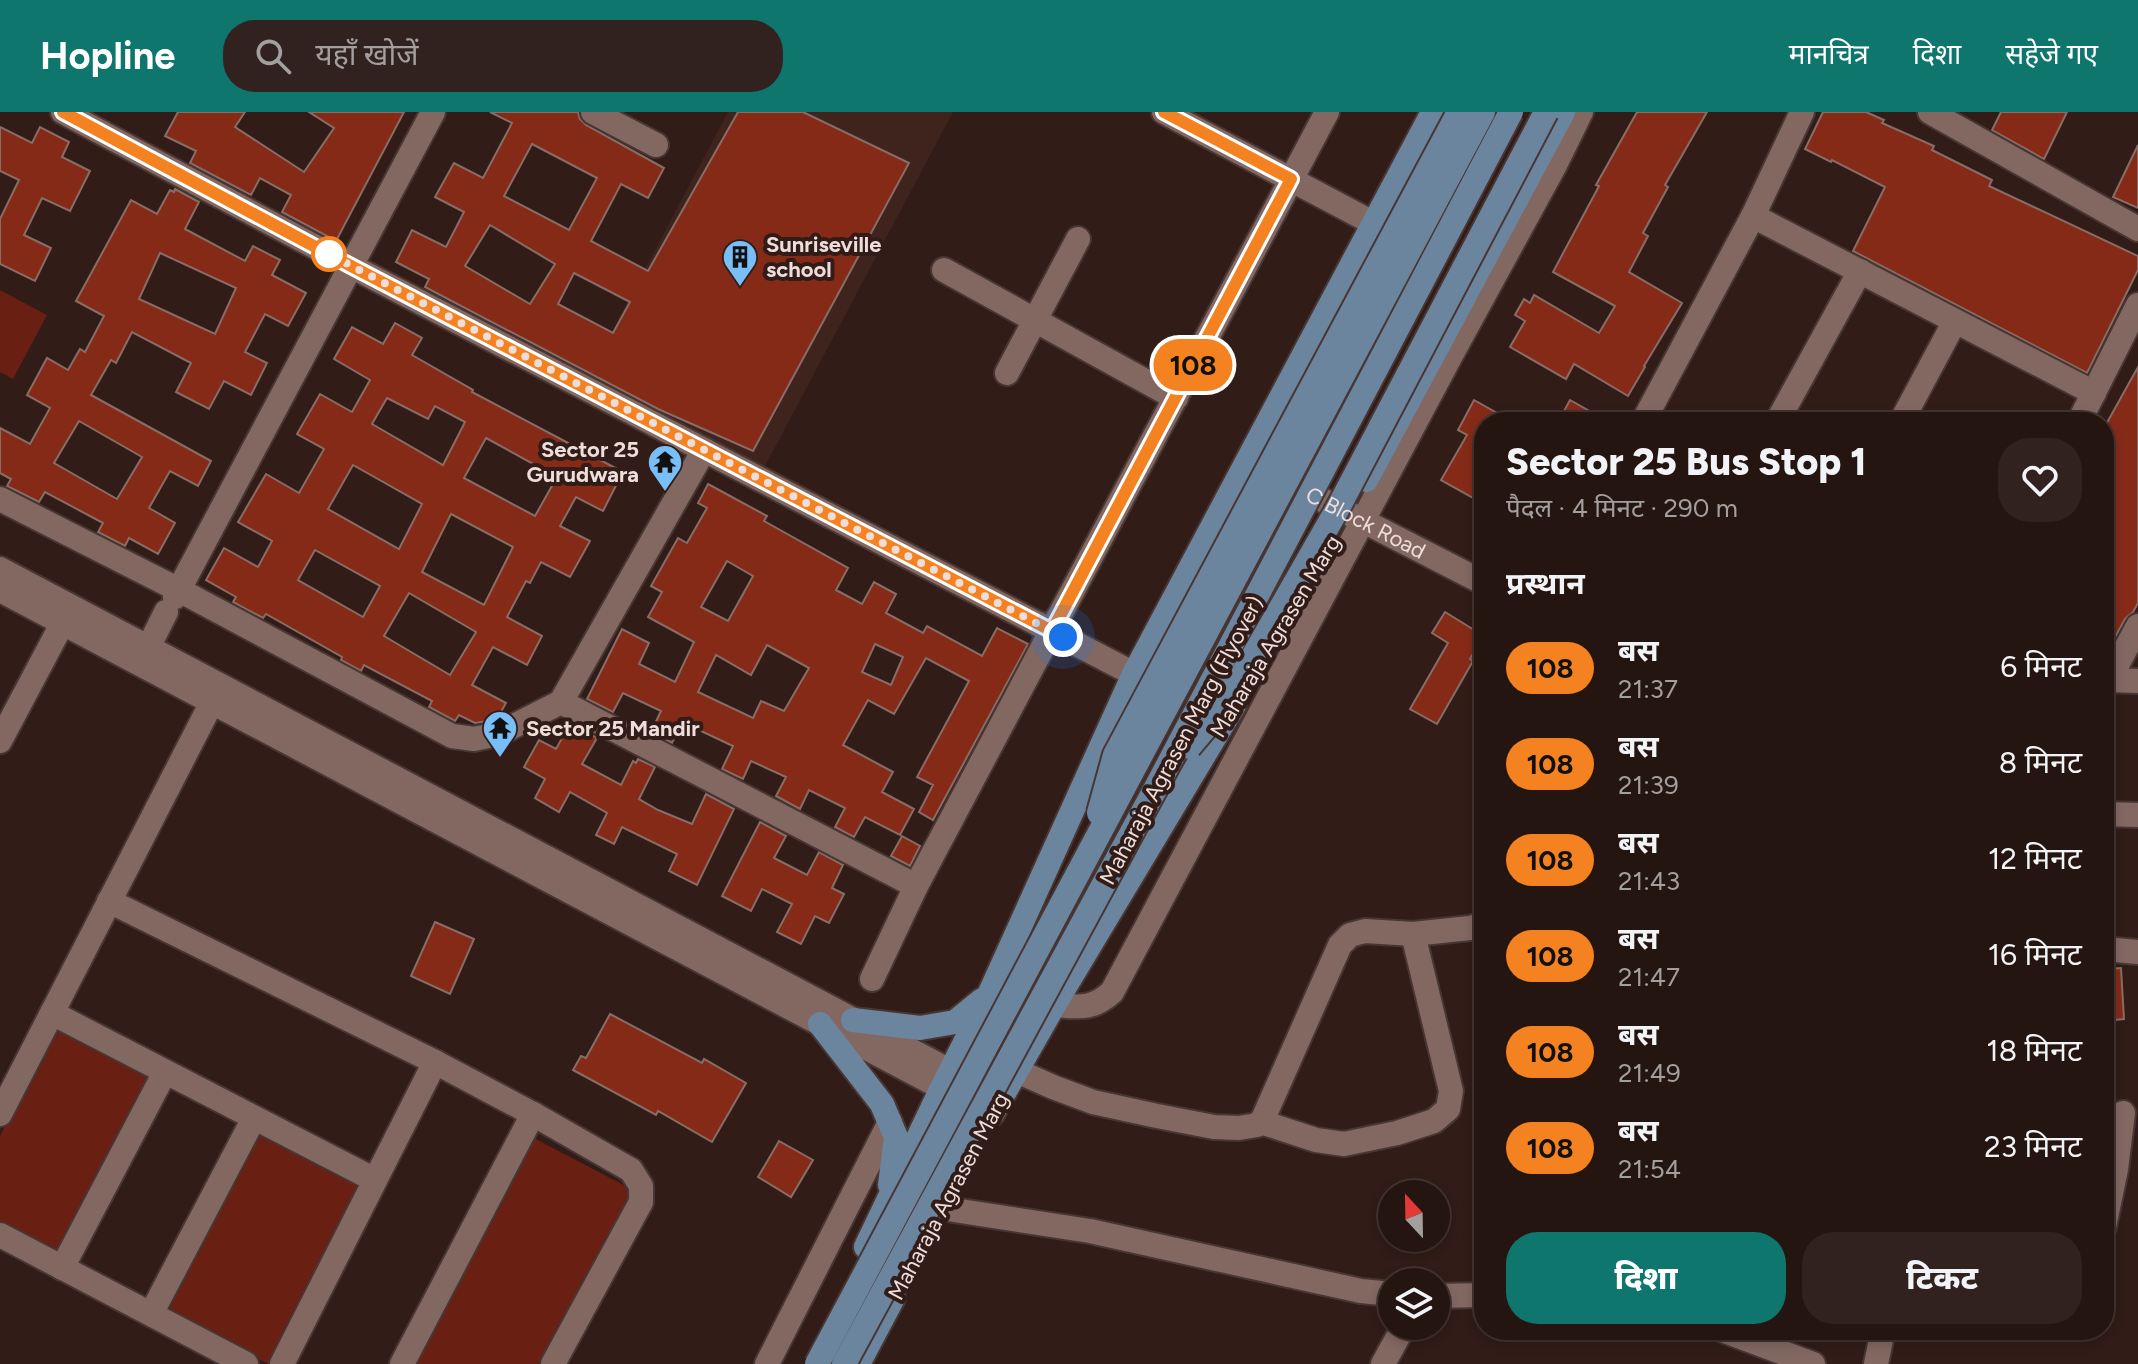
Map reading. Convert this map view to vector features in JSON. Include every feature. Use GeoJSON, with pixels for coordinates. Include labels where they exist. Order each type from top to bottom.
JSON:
{"type":"FeatureCollection","features":[{"type":"Feature","properties":{"kind":"main road"},"geometry":{"type":"LineString","coordinates":[[807,1364],[989,995],[1134,674],[1433,112]]}},
{"type":"Feature","properties":{"kind":"main road"},"geometry":{"type":"LineString","coordinates":[[1087,858],[1115,755],[1459,112]]}},
{"type":"Feature","properties":{"kind":"main road","name":"Maharaja Agrasen Marg (Flyover)"},"geometry":{"type":"LineString","coordinates":[[817,1364],[1483,112]]}},
{"type":"Feature","properties":{"kind":"main road","name":"Maharaja Agrasen Marg (Flyover)"},"geometry":{"type":"LineString","coordinates":[[844,1364],[1158,784],[1511,112]]}},
{"type":"Feature","properties":{"kind":"main road"},"geometry":{"type":"LineString","coordinates":[[1158,784],[1227,702],[1338,508],[1546,112]]}},
{"type":"Feature","properties":{"kind":"main road","name":"Maharaja Agrasen Marg"},"geometry":{"type":"LineString","coordinates":[[858,1364],[1054,1005],[1356,517],[1563,112]]}},
{"type":"Feature","properties":{"kind":"main road"},"geometry":{"type":"LineString","coordinates":[[853,1020],[920,1028],[955,1022],[989,995]]}},
{"type":"Feature","properties":{"kind":"main road"},"geometry":{"type":"LineString","coordinates":[[820,1024],[882,1104],[896,1137],[887,1207]]}},
{"type":"Feature","properties":{"kind":"street"},"geometry":{"type":"LineString","coordinates":[[63,112],[351,266],[1134,674]]}},
{"type":"Feature","properties":{"kind":"street"},"geometry":{"type":"LineString","coordinates":[[144,656],[433,112]]}},
{"type":"Feature","properties":{"kind":"street"},"geometry":{"type":"LineString","coordinates":[[593,112],[656,145]]}},
{"type":"Feature","properties":{"kind":"street"},"geometry":{"type":"LineString","coordinates":[[1164,112],[1373,223]]}},
{"type":"Feature","properties":{"kind":"street"},"geometry":{"type":"LineString","coordinates":[[872,979],[916,886],[1327,112]]}},
{"type":"Feature","properties":{"kind":"street"},"geometry":{"type":"LineString","coordinates":[[1054,1005],[1086,1007],[1100,1003],[1112,992],[1356,517],[1450,357],[1581,112]]}},
{"type":"Feature","properties":{"kind":"street"},"geometry":{"type":"LineString","coordinates":[[1648,412],[1753,216],[1802,112]]}},
{"type":"Feature","properties":{"kind":"street"},"geometry":{"type":"LineString","coordinates":[[1930,112],[2138,229]]}},
{"type":"Feature","properties":{"kind":"street"},"geometry":{"type":"LineString","coordinates":[[1753,216],[2094,393]]}},
{"type":"Feature","properties":{"kind":"street"},"geometry":{"type":"LineString","coordinates":[[1007,373],[1078,239]]}},
{"type":"Feature","properties":{"kind":"street"},"geometry":{"type":"LineString","coordinates":[[944,270],[1176,398]]}},
{"type":"Feature","properties":{"kind":"street"},"geometry":{"type":"LineString","coordinates":[[1782,412],[1860,271]]}},
{"type":"Feature","properties":{"kind":"street"},"geometry":{"type":"LineString","coordinates":[[2084,412],[2138,305]]}},
{"type":"Feature","properties":{"kind":"street"},"geometry":{"type":"LineString","coordinates":[[1906,412],[1955,321]]}},
{"type":"Feature","properties":{"kind":"street"},"geometry":{"type":"LineString","coordinates":[[0,499],[174,600],[452,736],[474,739],[498,734],[561,702],[704,450]]}},
{"type":"Feature","properties":{"kind":"street","name":"C Block Road"},"geometry":{"type":"LineString","coordinates":[[1248,462],[1474,578]]}},
{"type":"Feature","properties":{"kind":"street"},"geometry":{"type":"LineString","coordinates":[[0,569],[66,615]]}},
{"type":"Feature","properties":{"kind":"street"},"geometry":{"type":"LineString","coordinates":[[0,590],[66,615],[853,1020],[946,1079]]}},
{"type":"Feature","properties":{"kind":"street"},"geometry":{"type":"LineString","coordinates":[[0,741],[66,615]]}},
{"type":"Feature","properties":{"kind":"street"},"geometry":{"type":"LineString","coordinates":[[2114,666],[2138,626]]}},
{"type":"Feature","properties":{"kind":"street"},"geometry":{"type":"LineString","coordinates":[[144,656],[212,702],[820,1024],[946,1079]]}},
{"type":"Feature","properties":{"kind":"street"},"geometry":{"type":"LineString","coordinates":[[2114,680],[2138,681]]}},
{"type":"Feature","properties":{"kind":"street"},"geometry":{"type":"LineString","coordinates":[[0,1114],[212,702]]}},
{"type":"Feature","properties":{"kind":"street"},"geometry":{"type":"LineString","coordinates":[[561,702],[916,886]]}},
{"type":"Feature","properties":{"kind":"street"},"geometry":{"type":"LineString","coordinates":[[2114,814],[2138,815]]}},
{"type":"Feature","properties":{"kind":"street"},"geometry":{"type":"LineString","coordinates":[[109,901],[435,1062],[631,1170],[641,1186],[641,1202],[553,1364]]}},
{"type":"Feature","properties":{"kind":"street"},"geometry":{"type":"LineString","coordinates":[[1017,1071],[1093,1102],[1214,1127],[1257,1125],[1340,945],[1350,935],[1365,931],[1413,934],[1474,927]]}},
{"type":"Feature","properties":{"kind":"street"},"geometry":{"type":"LineString","coordinates":[[1261,1122],[1316,1140],[1344,1144],[1397,1133],[1434,1121],[1448,1109],[1451,1091],[1413,934]]}},
{"type":"Feature","properties":{"kind":"street"},"geometry":{"type":"LineString","coordinates":[[2114,950],[2138,952]]}},
{"type":"Feature","properties":{"kind":"street"},"geometry":{"type":"LineString","coordinates":[[52,1013],[375,1180]]}},
{"type":"Feature","properties":{"kind":"street"},"geometry":{"type":"LineString","coordinates":[[282,1364],[435,1062]]}},
{"type":"Feature","properties":{"kind":"street"},"geometry":{"type":"LineString","coordinates":[[62,1268],[165,1072]]}},
{"type":"Feature","properties":{"kind":"street"},"geometry":{"type":"LineString","coordinates":[[2114,1179],[2122,1112]]}},
{"type":"Feature","properties":{"kind":"street"},"geometry":{"type":"LineString","coordinates":[[402,1364],[533,1114]]}},
{"type":"Feature","properties":{"kind":"street"},"geometry":{"type":"LineString","coordinates":[[151,1314],[254,1118]]}},
{"type":"Feature","properties":{"kind":"street"},"geometry":{"type":"LineString","coordinates":[[767,1364],[890,1122]]}},
{"type":"Feature","properties":{"kind":"street"},"geometry":{"type":"LineString","coordinates":[[941,1208],[1090,1231],[1378,1293]]}},
{"type":"Feature","properties":{"kind":"street"},"geometry":{"type":"LineString","coordinates":[[0,1235],[246,1364]]}},
{"type":"Feature","properties":{"kind":"street"},"geometry":{"type":"LineString","coordinates":[[1450,1296],[1474,1295]]}},
{"type":"Feature","properties":{"kind":"street"},"geometry":{"type":"LineString","coordinates":[[1383,1364],[1396,1340]]}},
{"type":"Feature","properties":{"kind":"street"},"geometry":{"type":"LineString","coordinates":[[1749,1340],[1813,1364]]}},
{"type":"Feature","properties":{"kind":"street"},"geometry":{"type":"LineString","coordinates":[[1876,1364],[1881,1340]]}},
{"type":"Feature","properties":{"kind":"shaded area","name":"Sunriseville school"},"geometry":{"type":"Polygon","coordinates":[[[728,112],[953,112],[763,470],[587,378],[728,112]]]}},
{"type":"Feature","properties":{"kind":"shaded area"},"geometry":{"type":"Polygon","coordinates":[[[0,290],[47,315],[13,379],[0,372],[0,290]]]}},
{"type":"Feature","properties":{"kind":"shaded area"},"geometry":{"type":"Polygon","coordinates":[[[56,1029],[150,1078],[58,1253],[0,1223],[0,1136],[56,1029]]]}},
{"type":"Feature","properties":{"kind":"shaded area"},"geometry":{"type":"Polygon","coordinates":[[[259,1130],[363,1184],[268,1364],[164,1311],[259,1130]]]}},
{"type":"Feature","properties":{"kind":"shaded area"},"geometry":{"type":"Polygon","coordinates":[[[530,1136],[633,1190],[541,1364],[411,1364],[530,1136]]]}},
{"type":"Feature","properties":{"kind":"building"},"geometry":{"type":"Polygon","coordinates":[[[178,112],[245,112],[235,127],[304,172],[334,128],[309,112],[404,112],[336,241],[282,212],[291,195],[260,178],[251,195],[190,163],[196,151],[165,136],[178,112]]]}},
{"type":"Feature","properties":{"kind":"building","name":"Sunriseville school"},"geometry":{"type":"Polygon","coordinates":[[[490,112],[578,112],[586,125],[664,168],[648,198],[621,184],[591,241],[648,271],[738,112],[803,112],[909,163],[753,451],[658,409],[425,287],[429,279],[396,262],[412,230],[446,247],[464,212],[435,197],[454,163],[483,178],[512,123],[490,112]],[[532,144],[504,196],[569,230],[597,178],[532,144]],[[490,225],[465,266],[530,304],[555,264],[490,225]],[[574,273],[558,304],[613,333],[630,302],[574,273]]]}},
{"type":"Feature","properties":{"kind":"building"},"geometry":{"type":"Polygon","coordinates":[[[1637,112],[1707,112],[1665,185],[1668,187],[1643,233],[1648,236],[1629,272],[1682,303],[1628,396],[1574,364],[1566,379],[1510,347],[1525,321],[1515,315],[1524,299],[1530,303],[1534,295],[1599,333],[1615,306],[1553,272],[1637,112]]]}},
{"type":"Feature","properties":{"kind":"building"},"geometry":{"type":"Polygon","coordinates":[[[1823,112],[1866,112],[1884,120],[1882,123],[1934,146],[1932,150],[1992,180],[1989,186],[2138,256],[2138,270],[2087,373],[1853,251],[1885,187],[1805,149],[1823,112]]]}},
{"type":"Feature","properties":{"kind":"building"},"geometry":{"type":"Polygon","coordinates":[[[2001,112],[2067,112],[2044,159],[1992,130],[2001,112]]]}},
{"type":"Feature","properties":{"kind":"building"},"geometry":{"type":"Polygon","coordinates":[[[0,127],[32,143],[40,127],[69,142],[62,157],[90,171],[70,211],[42,198],[24,235],[51,248],[35,281],[0,264],[0,219],[19,180],[0,171],[0,127]]]}},
{"type":"Feature","properties":{"kind":"building"},"geometry":{"type":"Polygon","coordinates":[[[2138,145],[2138,208],[2113,197],[2138,145]]]}},
{"type":"Feature","properties":{"kind":"building"},"geometry":{"type":"Polygon","coordinates":[[[175,189],[199,202],[185,229],[245,261],[253,246],[280,260],[272,275],[306,293],[288,326],[265,314],[245,352],[267,363],[251,395],[224,381],[209,409],[176,392],[191,363],[132,332],[116,363],[111,360],[91,395],[211,461],[198,486],[170,471],[149,508],[175,523],[158,554],[129,538],[125,546],[98,532],[103,523],[45,492],[39,502],[7,486],[11,479],[0,473],[0,428],[30,444],[50,408],[27,395],[47,358],[68,370],[80,349],[85,352],[104,316],[76,301],[131,200],[157,214],[170,190],[174,192],[175,189]],[[160,253],[139,299],[215,334],[236,288],[160,253]],[[79,421],[54,463],[117,499],[142,457],[79,421]]]}},
{"type":"Feature","properties":{"kind":"building"},"geometry":{"type":"Polygon","coordinates":[[[395,323],[422,338],[412,355],[472,392],[623,472],[603,511],[576,497],[560,526],[590,541],[570,577],[541,562],[530,583],[526,581],[507,617],[542,636],[527,665],[493,647],[472,685],[506,703],[493,720],[475,723],[459,715],[455,721],[429,707],[432,701],[364,665],[361,671],[266,614],[263,618],[233,602],[236,597],[206,580],[224,548],[258,567],[272,541],[238,522],[266,474],[299,493],[324,449],[297,434],[320,394],[352,412],[370,380],[334,359],[352,327],[383,344],[395,323]],[[387,398],[372,424],[443,465],[465,422],[435,406],[428,419],[387,398]],[[486,438],[464,478],[535,516],[557,477],[486,438]],[[353,465],[328,509],[399,549],[422,504],[353,465]],[[451,514],[422,572],[484,605],[513,547],[451,514]],[[315,550],[298,580],[363,617],[380,586],[315,550]],[[409,593],[384,636],[450,675],[476,632],[409,593]]]}},
{"type":"Feature","properties":{"kind":"building"},"geometry":{"type":"Polygon","coordinates":[[[2138,367],[2138,603],[2114,639],[2114,412],[2138,367]]]}},
{"type":"Feature","properties":{"kind":"building"},"geometry":{"type":"Polygon","coordinates":[[[1474,400],[1495,412],[1474,412],[1474,498],[1441,480],[1467,435],[1458,430],[1474,400]]]}},
{"type":"Feature","properties":{"kind":"building"},"geometry":{"type":"Polygon","coordinates":[[[1570,400],[1591,412],[1563,412],[1570,400]]]}},
{"type":"Feature","properties":{"kind":"building"},"geometry":{"type":"Polygon","coordinates":[[[708,484],[767,516],[764,521],[848,568],[836,590],[862,604],[874,582],[896,594],[886,613],[923,633],[927,626],[982,656],[997,628],[1028,644],[933,820],[919,812],[933,785],[917,777],[969,681],[926,658],[894,714],[868,700],[843,745],[893,772],[882,792],[914,809],[900,835],[865,817],[854,837],[835,827],[845,808],[809,790],[800,809],[776,796],[786,777],[751,761],[743,779],[722,769],[733,746],[682,722],[672,743],[651,732],[661,711],[623,693],[613,712],[587,699],[622,629],[649,643],[639,664],[675,682],[694,642],[648,617],[662,592],[651,586],[678,538],[687,543],[707,508],[698,503],[708,484]],[[727,561],[701,607],[728,621],[753,576],[727,561]],[[875,644],[862,672],[891,685],[903,657],[875,644]],[[767,645],[751,675],[716,655],[698,692],[753,718],[761,701],[784,711],[809,668],[767,645]]]}},
{"type":"Feature","properties":{"kind":"building"},"geometry":{"type":"Polygon","coordinates":[[[1445,612],[1474,630],[1474,652],[1470,659],[1473,661],[1437,724],[1410,709],[1448,643],[1432,633],[1445,612]]]}},
{"type":"Feature","properties":{"kind":"building"},"geometry":{"type":"Polygon","coordinates":[[[570,724],[597,738],[582,764],[621,785],[633,761],[636,763],[638,759],[655,767],[639,799],[658,810],[692,824],[706,794],[734,809],[697,885],[669,871],[677,854],[622,827],[614,844],[596,835],[607,813],[570,792],[559,812],[535,798],[545,779],[524,767],[539,740],[556,749],[570,724]]]}},
{"type":"Feature","properties":{"kind":"building"},"geometry":{"type":"Polygon","coordinates":[[[760,822],[786,836],[774,858],[807,875],[819,852],[843,865],[832,888],[844,894],[829,923],[815,916],[801,944],[777,932],[792,904],[762,889],[751,911],[722,896],[760,822]]]}},
{"type":"Feature","properties":{"kind":"building"},"geometry":{"type":"Polygon","coordinates":[[[902,836],[920,846],[910,866],[891,856],[902,836]]]}},
{"type":"Feature","properties":{"kind":"building"},"geometry":{"type":"Polygon","coordinates":[[[435,922],[474,939],[450,994],[411,976],[435,922]]]}},
{"type":"Feature","properties":{"kind":"building"},"geometry":{"type":"Polygon","coordinates":[[[2114,968],[2121,968],[2124,1019],[2114,1020],[2114,968]]]}},
{"type":"Feature","properties":{"kind":"building"},"geometry":{"type":"Polygon","coordinates":[[[610,1014],[746,1083],[712,1142],[658,1111],[656,1115],[573,1070],[581,1056],[586,1058],[610,1014]]]}},
{"type":"Feature","properties":{"kind":"building"},"geometry":{"type":"Polygon","coordinates":[[[779,1141],[813,1160],[791,1197],[758,1177],[779,1141]]]}},
{"type":"Feature","properties":{"kind":"bus line","name":"108"},"geometry":{"type":"LineString","coordinates":[[63,112],[351,266],[1052,631],[1291,179],[1164,112]]}},
{"type":"Feature","properties":{"kind":"place","name":"Sunriseville school"},"geometry":{"type":"Point","coordinates":[740,288]}},
{"type":"Feature","properties":{"kind":"place","name":"Sector 25 Gurudwara"},"geometry":{"type":"Point","coordinates":[665,493]}},
{"type":"Feature","properties":{"kind":"place","name":"Sector 25 Mandir"},"geometry":{"type":"Point","coordinates":[500,759]}},
{"type":"Feature","properties":{"kind":"route"},"geometry":{"type":"LineString","coordinates":[[329,254],[325,252],[1063,637]]}}]}
